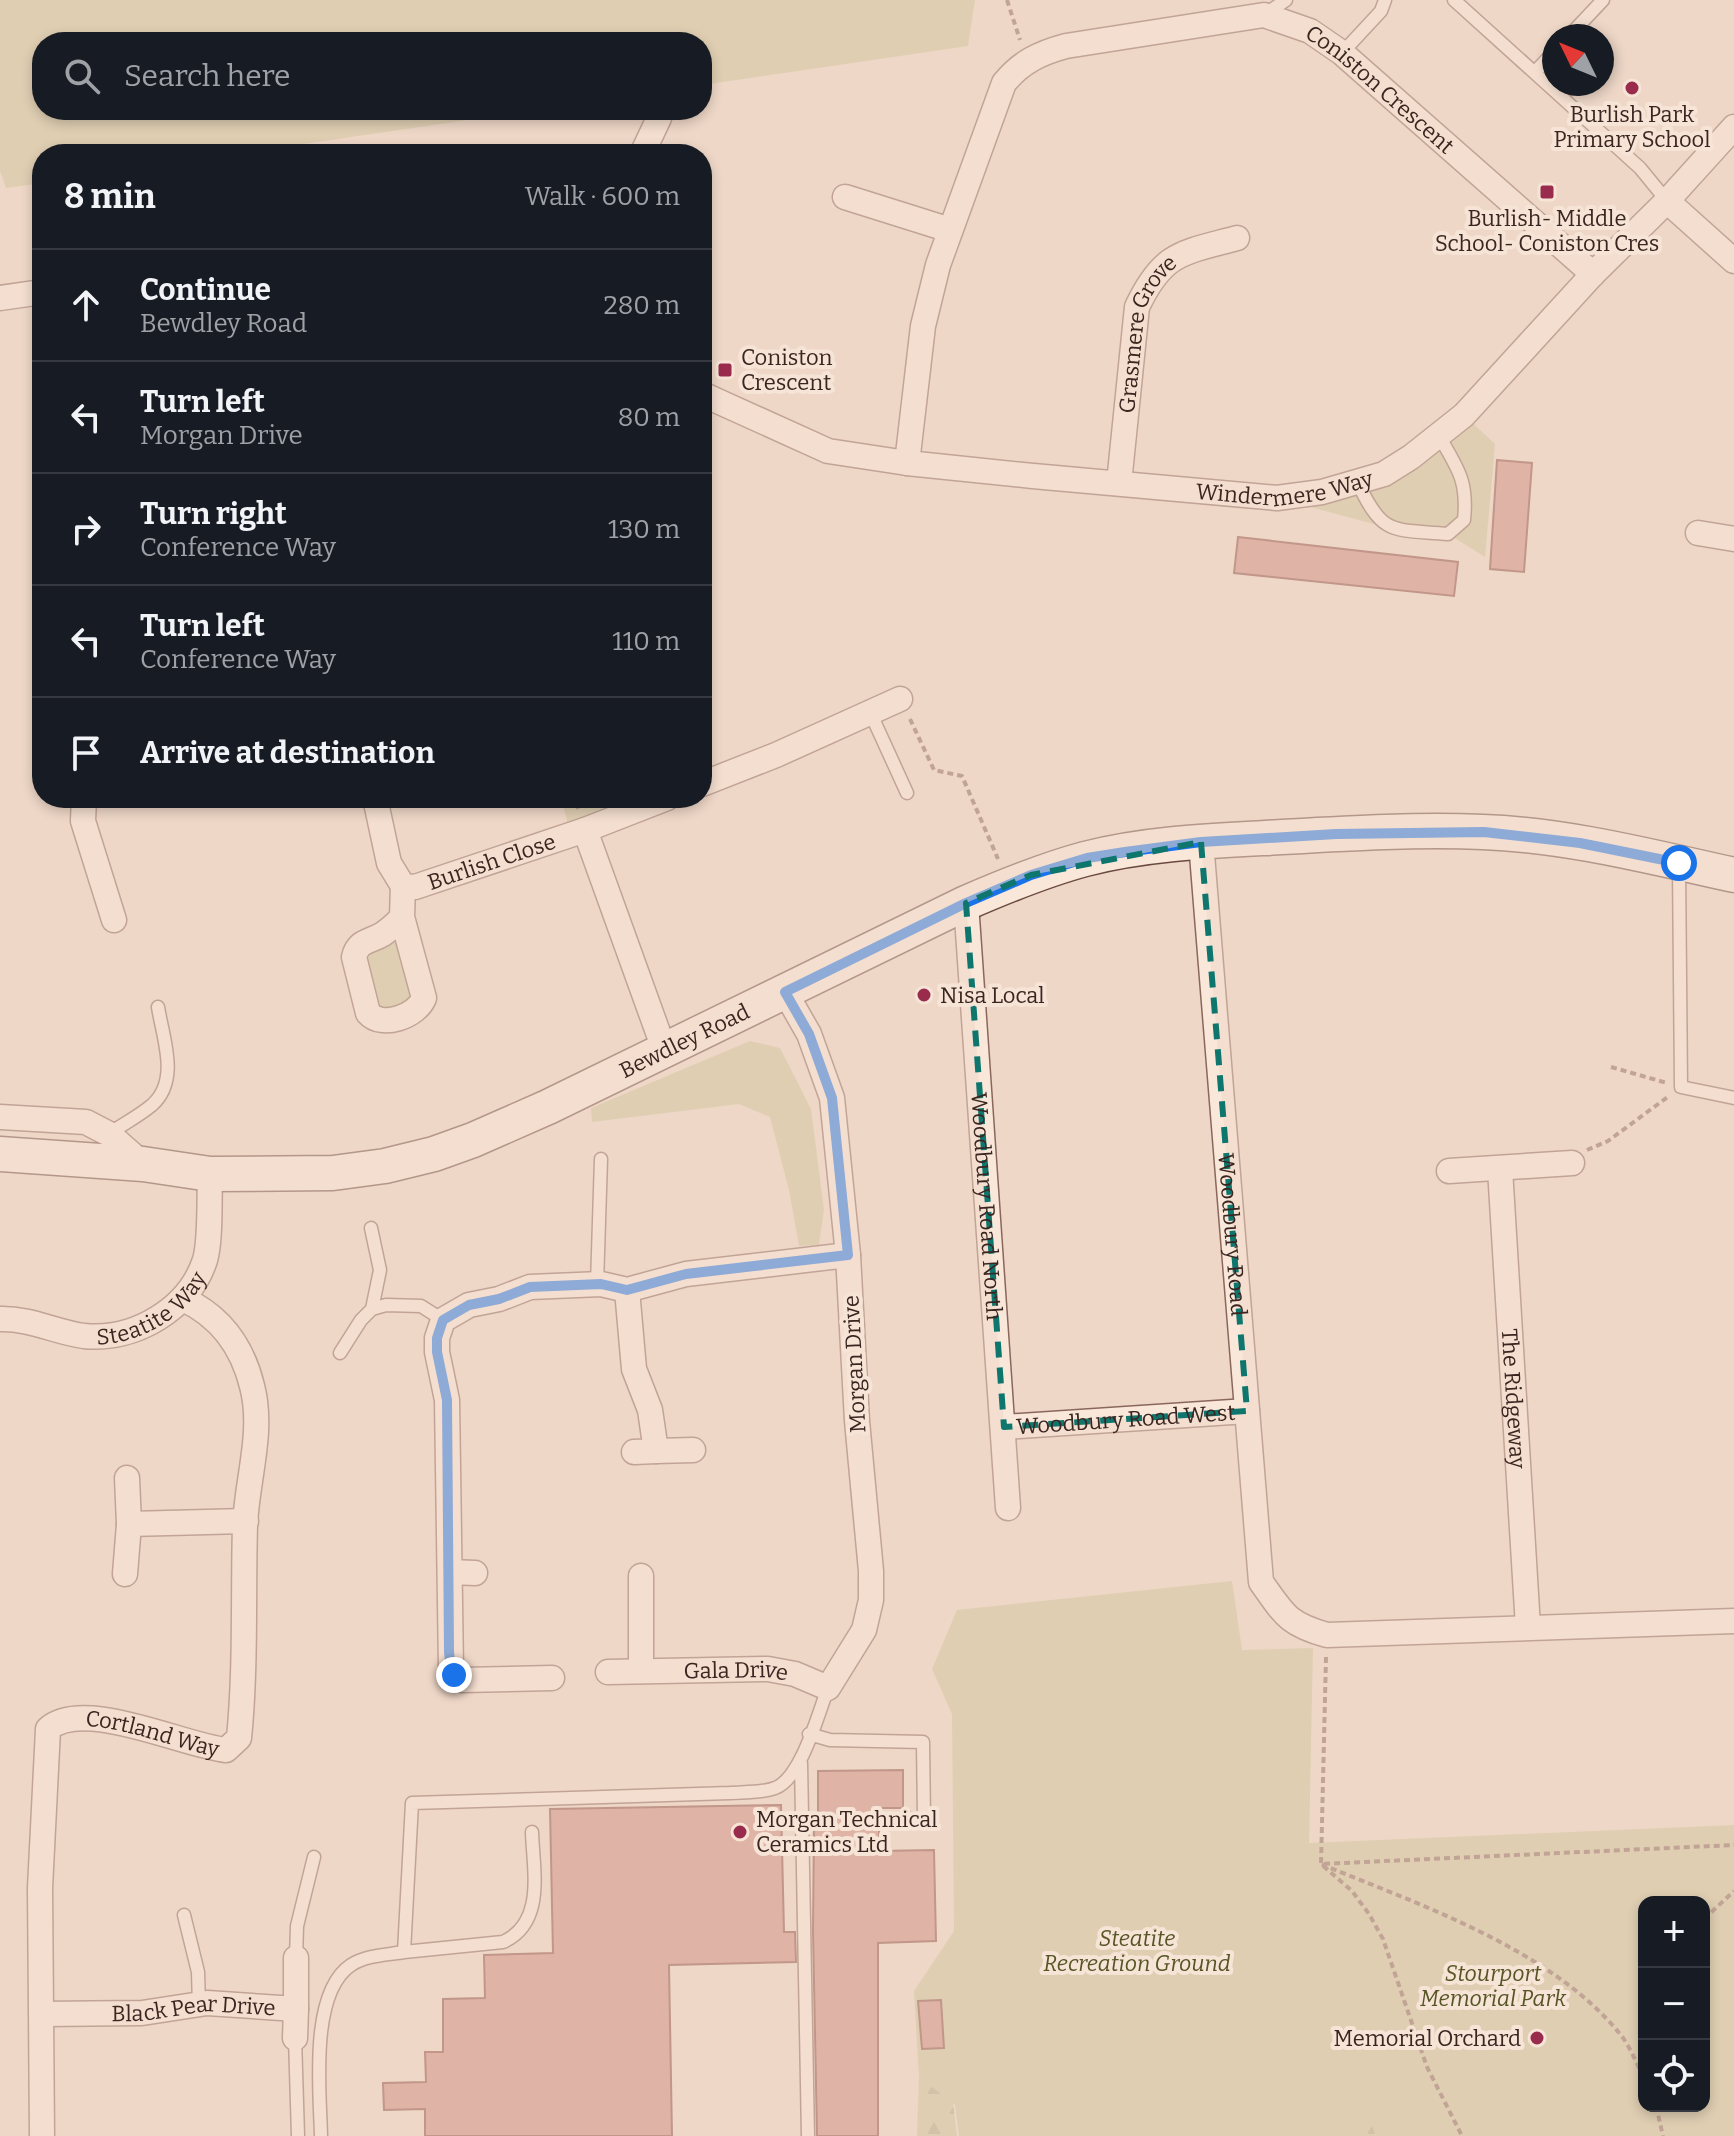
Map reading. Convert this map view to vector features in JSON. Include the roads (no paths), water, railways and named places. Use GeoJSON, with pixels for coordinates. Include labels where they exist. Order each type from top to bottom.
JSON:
{"type":"FeatureCollection","features":[{"type":"Feature","properties":{"kind":"main road","name":"Bewdley Road"},"geometry":{"type":"LineString","coordinates":[[0,1154],[143,1164],[210,1174],[333,1173],[385,1166],[434,1154],[548,1107],[966,903],[1087,858],[1201,842],[1336,834],[1484,832],[1580,843],[1734,875]]}},
{"type":"Feature","properties":{"kind":"street","name":"Coniston Crescent"},"geometry":{"type":"LineString","coordinates":[[907,463],[923,326],[938,265],[1004,83],[1018,66],[1039,53],[1262,7],[1310,31],[1342,53],[1593,274]]}},
{"type":"Feature","properties":{"kind":"street"},"geometry":{"type":"LineString","coordinates":[[647,144],[658,120]]}},
{"type":"Feature","properties":{"kind":"street","name":"Windermere Way"},"geometry":{"type":"LineString","coordinates":[[712,399],[828,451],[907,463],[1277,498],[1358,483],[1384,474],[1464,415],[1734,127]]}},
{"type":"Feature","properties":{"kind":"street"},"geometry":{"type":"LineString","coordinates":[[845,197],[950,230]]}},
{"type":"Feature","properties":{"kind":"street"},"geometry":{"type":"LineString","coordinates":[[1667,201],[1734,261]]}},
{"type":"Feature","properties":{"kind":"street","name":"Grasmere Grove"},"geometry":{"type":"LineString","coordinates":[[1119,483],[1137,307],[1161,266],[1179,254],[1237,238]]}},
{"type":"Feature","properties":{"kind":"street"},"geometry":{"type":"LineString","coordinates":[[0,298],[32,293]]}},
{"type":"Feature","properties":{"kind":"street"},"geometry":{"type":"LineString","coordinates":[[1698,533],[1734,539]]}},
{"type":"Feature","properties":{"kind":"street"},"geometry":{"type":"LineString","coordinates":[[712,780],[900,699]]}},
{"type":"Feature","properties":{"kind":"street"},"geometry":{"type":"LineString","coordinates":[[84,808],[83,821],[114,920]]}},
{"type":"Feature","properties":{"kind":"street","name":"Burlish Close"},"geometry":{"type":"LineString","coordinates":[[377,808],[389,863],[403,886],[429,884],[641,808]]}},
{"type":"Feature","properties":{"kind":"street"},"geometry":{"type":"LineString","coordinates":[[585,830],[664,1049]]}},
{"type":"Feature","properties":{"kind":"street","name":"Woodbury Road"},"geometry":{"type":"LineString","coordinates":[[1201,842],[1261,1582],[1288,1619],[1305,1629],[1327,1635],[1528,1627]]}},
{"type":"Feature","properties":{"kind":"street"},"geometry":{"type":"LineString","coordinates":[[403,886],[402,917],[424,998],[421,1006],[413,1012],[382,1022],[373,1019],[368,1013],[354,957],[356,948],[362,942],[378,937],[391,937],[410,947]]}},
{"type":"Feature","properties":{"kind":"street","name":"Woodbury Road North"},"geometry":{"type":"LineString","coordinates":[[966,903],[1008,1508]]}},
{"type":"Feature","properties":{"kind":"street"},"geometry":{"type":"LineString","coordinates":[[378,937],[402,917]]}},
{"type":"Feature","properties":{"kind":"street","name":"Morgan Drive"},"geometry":{"type":"LineString","coordinates":[[785,992],[809,1034],[832,1098],[848,1255],[857,1421],[871,1571],[871,1600],[864,1630],[828,1688]]}},
{"type":"Feature","properties":{"kind":"street"},"geometry":{"type":"LineString","coordinates":[[0,1117],[86,1122],[109,1134],[143,1164]]}},
{"type":"Feature","properties":{"kind":"street"},"geometry":{"type":"LineString","coordinates":[[1449,1171],[1572,1163]]}},
{"type":"Feature","properties":{"kind":"street","name":"The Ridgeway"},"geometry":{"type":"LineString","coordinates":[[1500,1169],[1528,1627]]}},
{"type":"Feature","properties":{"kind":"street","name":"Steatite Way"},"geometry":{"type":"LineString","coordinates":[[0,1319],[35,1323],[86,1336],[117,1335],[145,1325],[183,1299],[206,1257],[210,1174]]}},
{"type":"Feature","properties":{"kind":"street"},"geometry":{"type":"LineString","coordinates":[[552,1678],[462,1680],[451,1670],[447,1400],[437,1352],[437,1338],[443,1320],[469,1305],[499,1299],[530,1287],[597,1284],[627,1290],[686,1274],[848,1255]]}},
{"type":"Feature","properties":{"kind":"street"},"geometry":{"type":"LineString","coordinates":[[627,1290],[634,1369],[650,1410],[645,1452],[693,1450]]}},
{"type":"Feature","properties":{"kind":"street","name":"Cortland Way"},"geometry":{"type":"LineString","coordinates":[[42,2136],[40,1888],[48,1729],[55,1722],[70,1717],[138,1727],[211,1749],[226,1750],[239,1738],[246,1521],[256,1413],[252,1384],[229,1334],[217,1319],[183,1299]]}},
{"type":"Feature","properties":{"kind":"street","name":"Woodbury Road West"},"geometry":{"type":"LineString","coordinates":[[1004,1427],[1247,1411]]}},
{"type":"Feature","properties":{"kind":"street"},"geometry":{"type":"LineString","coordinates":[[125,1574],[129,1524],[127,1478]]}},
{"type":"Feature","properties":{"kind":"street"},"geometry":{"type":"LineString","coordinates":[[129,1524],[246,1521]]}},
{"type":"Feature","properties":{"kind":"street"},"geometry":{"type":"LineString","coordinates":[[450,1572],[475,1573]]}},
{"type":"Feature","properties":{"kind":"street"},"geometry":{"type":"LineString","coordinates":[[641,1576],[641,1671]]}},
{"type":"Feature","properties":{"kind":"street"},"geometry":{"type":"LineString","coordinates":[[1528,1627],[1734,1621]]}},
{"type":"Feature","properties":{"kind":"street","name":"Gala Drive"},"geometry":{"type":"LineString","coordinates":[[608,1672],[768,1669],[795,1674],[828,1688]]}},
{"type":"Feature","properties":{"kind":"street","name":"Black Pear Drive"},"geometry":{"type":"LineString","coordinates":[[42,2014],[142,2013],[199,2005],[296,2009],[296,1958]]}},
{"type":"Feature","properties":{"kind":"street"},"geometry":{"type":"LineString","coordinates":[[295,2038],[296,2009]]}},
{"type":"Feature","properties":{"kind":"lane"},"geometry":{"type":"LineString","coordinates":[[1262,7],[1286,0]]}},
{"type":"Feature","properties":{"kind":"lane"},"geometry":{"type":"LineString","coordinates":[[1342,53],[1381,11],[1385,0]]}},
{"type":"Feature","properties":{"kind":"lane"},"geometry":{"type":"LineString","coordinates":[[1454,0],[1640,168],[1667,201]]}},
{"type":"Feature","properties":{"kind":"lane"},"geometry":{"type":"LineString","coordinates":[[1580,24],[1603,0]]}},
{"type":"Feature","properties":{"kind":"lane"},"geometry":{"type":"LineString","coordinates":[[1535,72],[1542,65]]}},
{"type":"Feature","properties":{"kind":"lane"},"geometry":{"type":"LineString","coordinates":[[1358,483],[1370,508],[1380,521],[1392,529],[1448,534],[1464,520],[1466,489],[1439,436]]}},
{"type":"Feature","properties":{"kind":"lane"},"geometry":{"type":"LineString","coordinates":[[870,712],[907,793]]}},
{"type":"Feature","properties":{"kind":"lane"},"geometry":{"type":"LineString","coordinates":[[1679,863],[1681,1087],[1734,1098]]}},
{"type":"Feature","properties":{"kind":"lane"},"geometry":{"type":"LineString","coordinates":[[109,1134],[153,1104],[164,1091],[169,1074],[158,1007]]}},
{"type":"Feature","properties":{"kind":"lane"},"geometry":{"type":"LineString","coordinates":[[597,1284],[601,1159]]}},
{"type":"Feature","properties":{"kind":"lane"},"geometry":{"type":"LineString","coordinates":[[371,1228],[380,1270],[372,1309]]}},
{"type":"Feature","properties":{"kind":"lane"},"geometry":{"type":"LineString","coordinates":[[340,1353],[361,1320],[372,1309],[386,1305],[421,1306],[443,1320]]}},
{"type":"Feature","properties":{"kind":"lane"},"geometry":{"type":"LineString","coordinates":[[404,1952],[412,1803],[774,1789],[793,1776],[828,1688]]}},
{"type":"Feature","properties":{"kind":"lane"},"geometry":{"type":"LineString","coordinates":[[809,1734],[830,1740],[923,1742],[924,1818],[907,1819]]}},
{"type":"Feature","properties":{"kind":"lane"},"geometry":{"type":"LineString","coordinates":[[801,1760],[808,2136]]}},
{"type":"Feature","properties":{"kind":"lane"},"geometry":{"type":"LineString","coordinates":[[321,2136],[319,2072],[322,2030],[337,1981],[352,1965],[363,1959],[503,1942],[516,1934],[535,1902],[532,1832]]}},
{"type":"Feature","properties":{"kind":"lane"},"geometry":{"type":"LineString","coordinates":[[296,1958],[297,1926],[314,1857]]}},
{"type":"Feature","properties":{"kind":"lane"},"geometry":{"type":"LineString","coordinates":[[184,1915],[198,1972],[199,2005]]}},
{"type":"Feature","properties":{"kind":"lane"},"geometry":{"type":"LineString","coordinates":[[295,2038],[298,2136]]}},
{"type":"Feature","properties":{"kind":"place","name":"Burlish Park Primary School"},"geometry":{"type":"Point","coordinates":[1632,88]}},
{"type":"Feature","properties":{"kind":"place","name":"Burlish- Middle School- Coniston Cres"},"geometry":{"type":"Point","coordinates":[1547,192]}},
{"type":"Feature","properties":{"kind":"place","name":"Coniston Crescent"},"geometry":{"type":"Point","coordinates":[725,370]}},
{"type":"Feature","properties":{"kind":"place","name":"Nisa Local"},"geometry":{"type":"Point","coordinates":[924,995]}},
{"type":"Feature","properties":{"kind":"place","name":"Morgan Technical Ceramics Ltd"},"geometry":{"type":"Point","coordinates":[740,1832]}},
{"type":"Feature","properties":{"kind":"place","name":"Memorial Orchard"},"geometry":{"type":"Point","coordinates":[1537,2038]}},
{"type":"Feature","properties":{"kind":"park label","name":"Steatite Recreation Ground"},"geometry":{"type":"Point","coordinates":[1137,1950]}},
{"type":"Feature","properties":{"kind":"park label","name":"Stourport Memorial Park"},"geometry":{"type":"Point","coordinates":[1493,1986]}}]}
